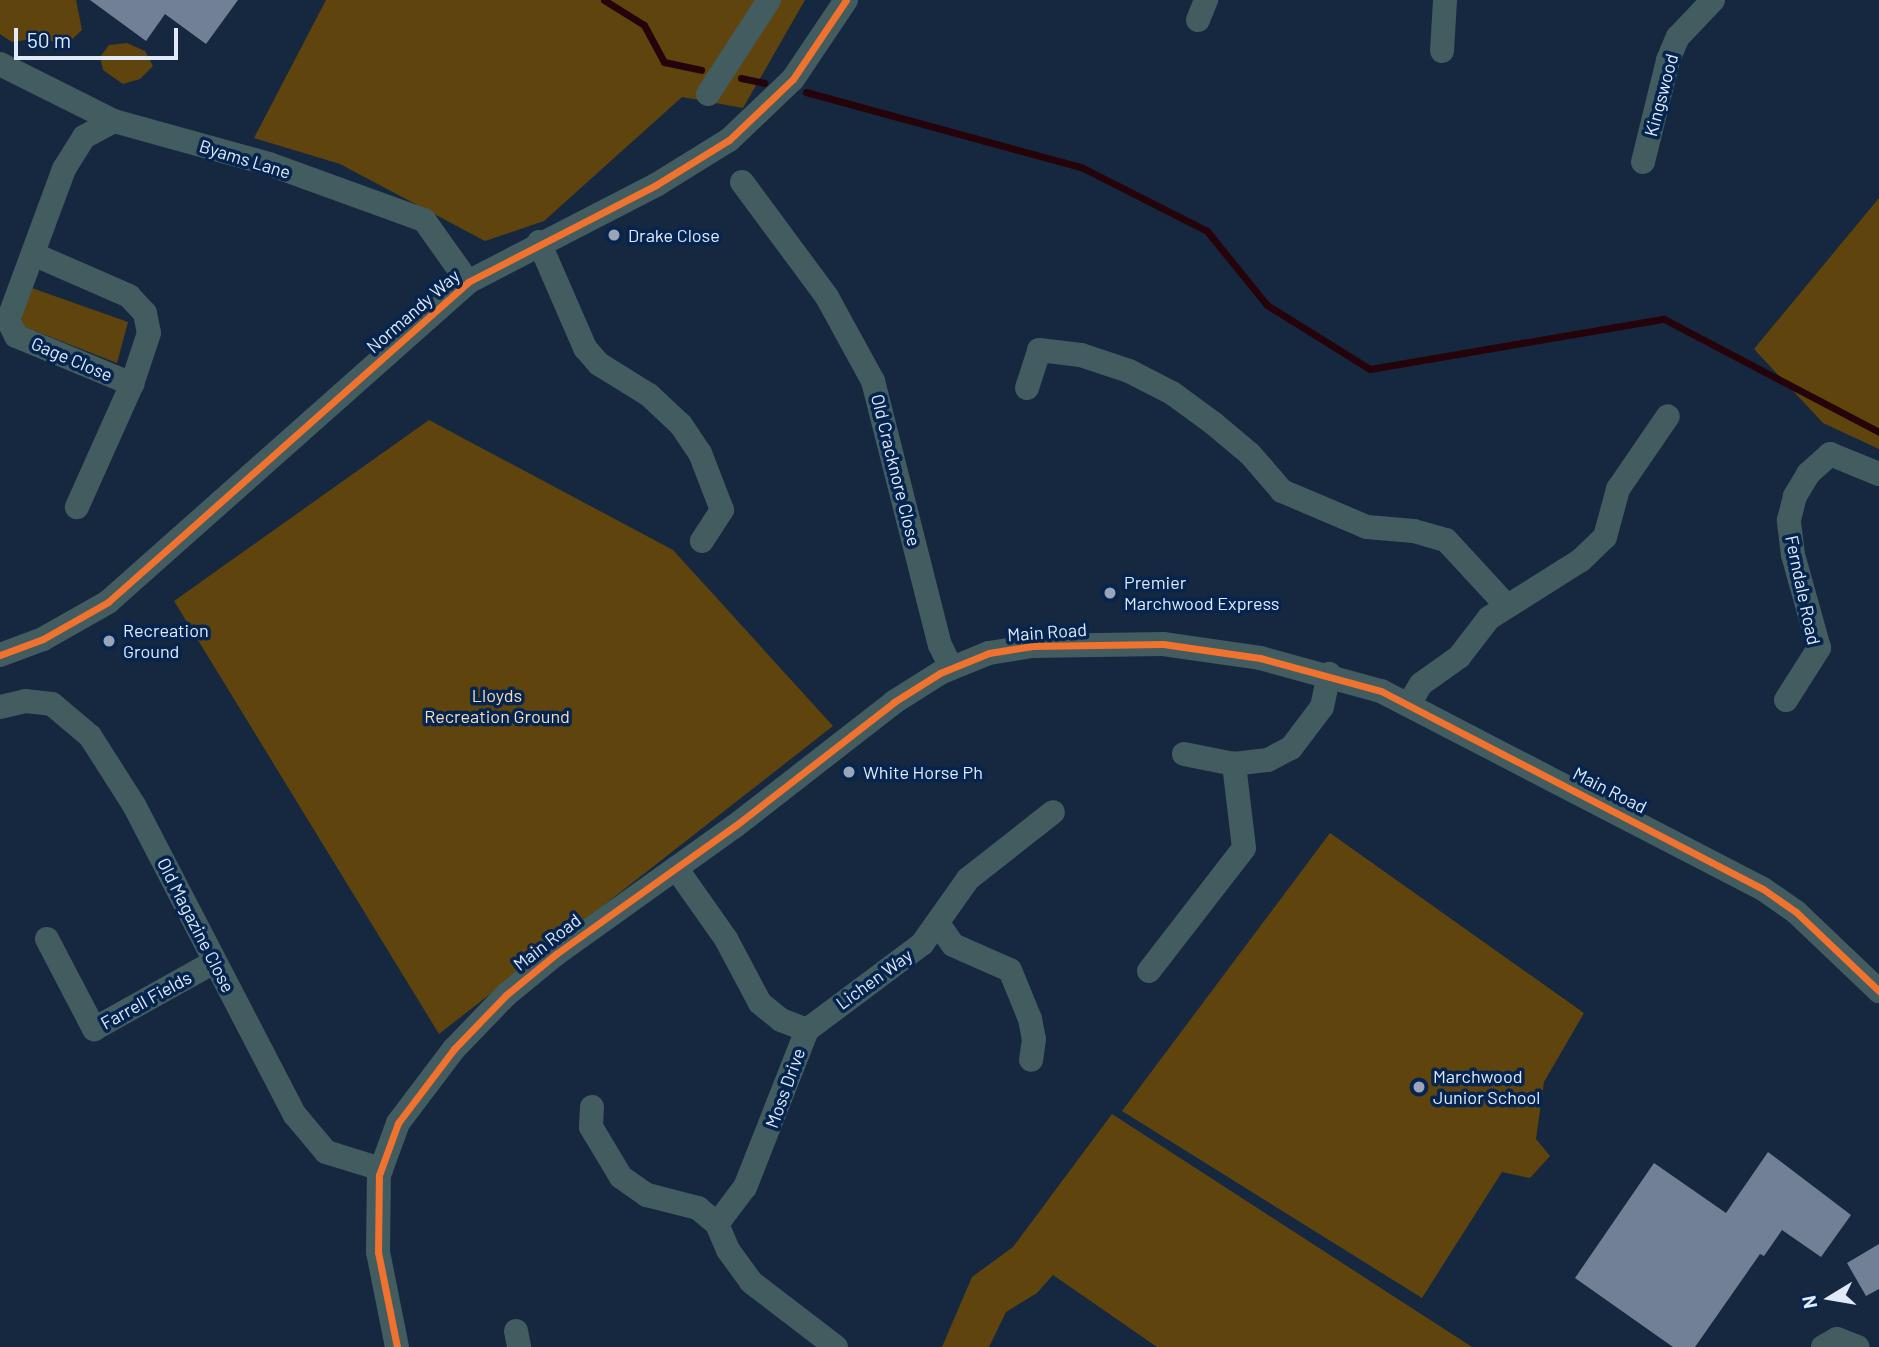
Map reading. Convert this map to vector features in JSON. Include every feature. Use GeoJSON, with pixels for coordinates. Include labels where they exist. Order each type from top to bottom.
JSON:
{"type":"FeatureCollection","features":[{"type":"Feature","properties":{"kind":"street"},"geometry":{"type":"LineString","coordinates":[[708,94],[769,0]]}},
{"type":"Feature","properties":{"kind":"street","name":"Normandy Way"},"geometry":{"type":"LineString","coordinates":[[0,655],[43,639],[108,603],[468,282],[540,242],[656,185],[729,140],[793,79],[846,0]]}},
{"type":"Feature","properties":{"kind":"street"},"geometry":{"type":"LineString","coordinates":[[1442,51],[1445,0]]}},
{"type":"Feature","properties":{"kind":"street","name":"Kingswood"},"geometry":{"type":"LineString","coordinates":[[1643,162],[1668,60],[1678,37],[1713,0]]}},
{"type":"Feature","properties":{"kind":"street","name":"Byams Lane"},"geometry":{"type":"LineString","coordinates":[[0,64],[114,121],[269,164],[424,220],[468,282]]}},
{"type":"Feature","properties":{"kind":"street","name":"Gage Close"},"geometry":{"type":"LineString","coordinates":[[114,121],[84,137],[64,169],[8,320],[16,336],[132,384]]}},
{"type":"Feature","properties":{"kind":"street","name":"Old Cracknore Close"},"geometry":{"type":"LineString","coordinates":[[742,182],[827,297],[873,381],[940,645],[951,668]]}},
{"type":"Feature","properties":{"kind":"street"},"geometry":{"type":"LineString","coordinates":[[540,242],[585,348],[607,371],[649,395],[673,417],[700,453],[722,510],[702,541]]}},
{"type":"Feature","properties":{"kind":"street","name":"Gage Close"},"geometry":{"type":"LineString","coordinates":[[33,254],[129,296],[145,313],[149,333],[132,384],[77,507]]}},
{"type":"Feature","properties":{"kind":"street"},"geometry":{"type":"LineString","coordinates":[[1027,388],[1040,350],[1081,355],[1129,371],[1172,393],[1213,423],[1250,454],[1282,491],[1367,527],[1414,531],[1446,540],[1507,606]]}},
{"type":"Feature","properties":{"kind":"street"},"geometry":{"type":"LineString","coordinates":[[1409,704],[1422,684],[1459,657],[1489,618],[1581,560],[1605,537],[1618,489],[1668,416]]}},
{"type":"Feature","properties":{"kind":"street","name":"Ferndale Road"},"geometry":{"type":"LineString","coordinates":[[1786,700],[1819,648],[1793,555],[1789,520],[1795,496],[1808,474],[1830,454],[1879,474]]}},
{"type":"Feature","properties":{"kind":"street","name":"Main Road"},"geometry":{"type":"LineString","coordinates":[[397,1347],[377,1234],[381,1169],[398,1123],[481,1021],[556,954],[676,868],[894,702],[951,668],[1009,649],[1133,643],[1225,652],[1329,674],[1409,704],[1763,889],[1796,912],[1879,991]]}},
{"type":"Feature","properties":{"kind":"street"},"geometry":{"type":"LineString","coordinates":[[1184,754],[1234,764],[1268,760],[1291,748],[1322,707],[1329,674]]}},
{"type":"Feature","properties":{"kind":"street","name":"Old Magazine Close"},"geometry":{"type":"LineString","coordinates":[[0,708],[25,701],[52,704],[90,736],[134,806],[214,962],[305,1129],[338,1158],[381,1169]]}},
{"type":"Feature","properties":{"kind":"street"},"geometry":{"type":"LineString","coordinates":[[1149,971],[1244,848],[1234,764]]}},
{"type":"Feature","properties":{"kind":"street","name":"Lichen Way"},"geometry":{"type":"LineString","coordinates":[[807,1030],[922,944],[939,926],[968,879],[1053,812]]}},
{"type":"Feature","properties":{"kind":"street","name":"Moss Drive"},"geometry":{"type":"LineString","coordinates":[[676,868],[726,939],[754,996],[781,1020],[807,1030],[745,1187],[717,1224]]}},
{"type":"Feature","properties":{"kind":"street"},"geometry":{"type":"LineString","coordinates":[[939,926],[953,946],[1010,970],[1030,1019],[1034,1039],[1031,1060]]}},
{"type":"Feature","properties":{"kind":"street","name":"Farrell Fields"},"geometry":{"type":"LineString","coordinates":[[47,939],[94,1029],[214,962]]}},
{"type":"Feature","properties":{"kind":"street"},"geometry":{"type":"LineString","coordinates":[[592,1107],[591,1128],[621,1177],[647,1195],[698,1208],[717,1224],[727,1250],[751,1282],[836,1347]]}},
{"type":"Feature","properties":{"kind":"street"},"geometry":{"type":"LineString","coordinates":[[1823,1347],[1838,1339],[1858,1347]]}},
{"type":"Feature","properties":{"kind":"green space"},"geometry":{"type":"Polygon","coordinates":[[[0,0],[76,0],[82,30],[66,45],[39,38],[12,42],[0,34],[0,0]]]}},
{"type":"Feature","properties":{"kind":"green space"},"geometry":{"type":"Polygon","coordinates":[[[326,0],[805,0],[743,108],[682,97],[544,221],[485,241],[340,164],[254,138],[326,0]]]}},
{"type":"Feature","properties":{"kind":"green space"},"geometry":{"type":"Polygon","coordinates":[[[127,43],[145,51],[153,66],[140,79],[123,84],[103,70],[100,57],[109,45],[127,43]]]}},
{"type":"Feature","properties":{"kind":"green space"},"geometry":{"type":"Polygon","coordinates":[[[1879,198],[1879,449],[1823,423],[1754,349],[1879,198]]]}},
{"type":"Feature","properties":{"kind":"green space"},"geometry":{"type":"Polygon","coordinates":[[[29,287],[128,322],[117,363],[20,325],[29,287]]]}},
{"type":"Feature","properties":{"kind":"green space","name":"Lloyds Recreation Ground"},"geometry":{"type":"Polygon","coordinates":[[[429,420],[673,550],[833,726],[439,1034],[174,601],[429,420]]]}},
{"type":"Feature","properties":{"kind":"green space"},"geometry":{"type":"Polygon","coordinates":[[[1330,833],[1584,1013],[1544,1082],[1536,1139],[1550,1156],[1530,1178],[1502,1172],[1422,1298],[1122,1111],[1330,833]]]}},
{"type":"Feature","properties":{"kind":"green space"},"geometry":{"type":"Polygon","coordinates":[[[1112,1114],[1472,1347],[1157,1347],[1053,1275],[1037,1293],[1006,1312],[989,1347],[942,1347],[972,1277],[1013,1247],[1112,1114]]]}},
{"type":"Feature","properties":{"kind":"building"},"geometry":{"type":"Polygon","coordinates":[[[90,0],[238,0],[206,44],[165,14],[146,41],[90,0]]]}},
{"type":"Feature","properties":{"kind":"building"},"geometry":{"type":"Polygon","coordinates":[[[1768,1152],[1851,1215],[1821,1257],[1782,1230],[1764,1256],[1760,1254],[1695,1347],[1673,1347],[1575,1278],[1654,1163],[1726,1213],[1768,1152]]]}},
{"type":"Feature","properties":{"kind":"building"},"geometry":{"type":"Polygon","coordinates":[[[1879,1244],[1879,1289],[1866,1296],[1847,1263],[1879,1244]]]}},
{"type":"Feature","properties":{"kind":"waterway"},"geometry":{"type":"LineString","coordinates":[[604,0],[644,25],[664,62],[701,70]]}},
{"type":"Feature","properties":{"kind":"waterway"},"geometry":{"type":"LineString","coordinates":[[741,78],[764,83]]}},
{"type":"Feature","properties":{"kind":"waterway"},"geometry":{"type":"LineString","coordinates":[[806,92],[1083,168],[1207,231],[1267,305],[1370,369],[1664,319],[1879,432]]}},
{"type":"Feature","properties":{"kind":"cycle path"},"geometry":{"type":"LineString","coordinates":[[0,655],[43,639],[108,602],[468,282],[656,185],[729,140],[793,79],[846,0]]}},
{"type":"Feature","properties":{"kind":"cycle path"},"geometry":{"type":"LineString","coordinates":[[397,1347],[378,1252],[379,1175],[398,1123],[454,1049],[506,995],[556,954],[735,826],[894,702],[940,673],[989,653],[1032,646],[1163,644],[1260,658],[1381,691],[1763,889],[1796,912],[1879,991]]}},
{"type":"Feature","properties":{"kind":"place","name":"Drake Close"},"geometry":{"type":"Point","coordinates":[614,235]}},
{"type":"Feature","properties":{"kind":"place","name":"Premier Marchwood Express"},"geometry":{"type":"Point","coordinates":[1110,593]}},
{"type":"Feature","properties":{"kind":"place","name":"Recreation Ground"},"geometry":{"type":"Point","coordinates":[109,641]}},
{"type":"Feature","properties":{"kind":"place","name":"White Horse Ph"},"geometry":{"type":"Point","coordinates":[849,772]}},
{"type":"Feature","properties":{"kind":"place","name":"Marchwood Junior School"},"geometry":{"type":"Point","coordinates":[1419,1087]}}]}
